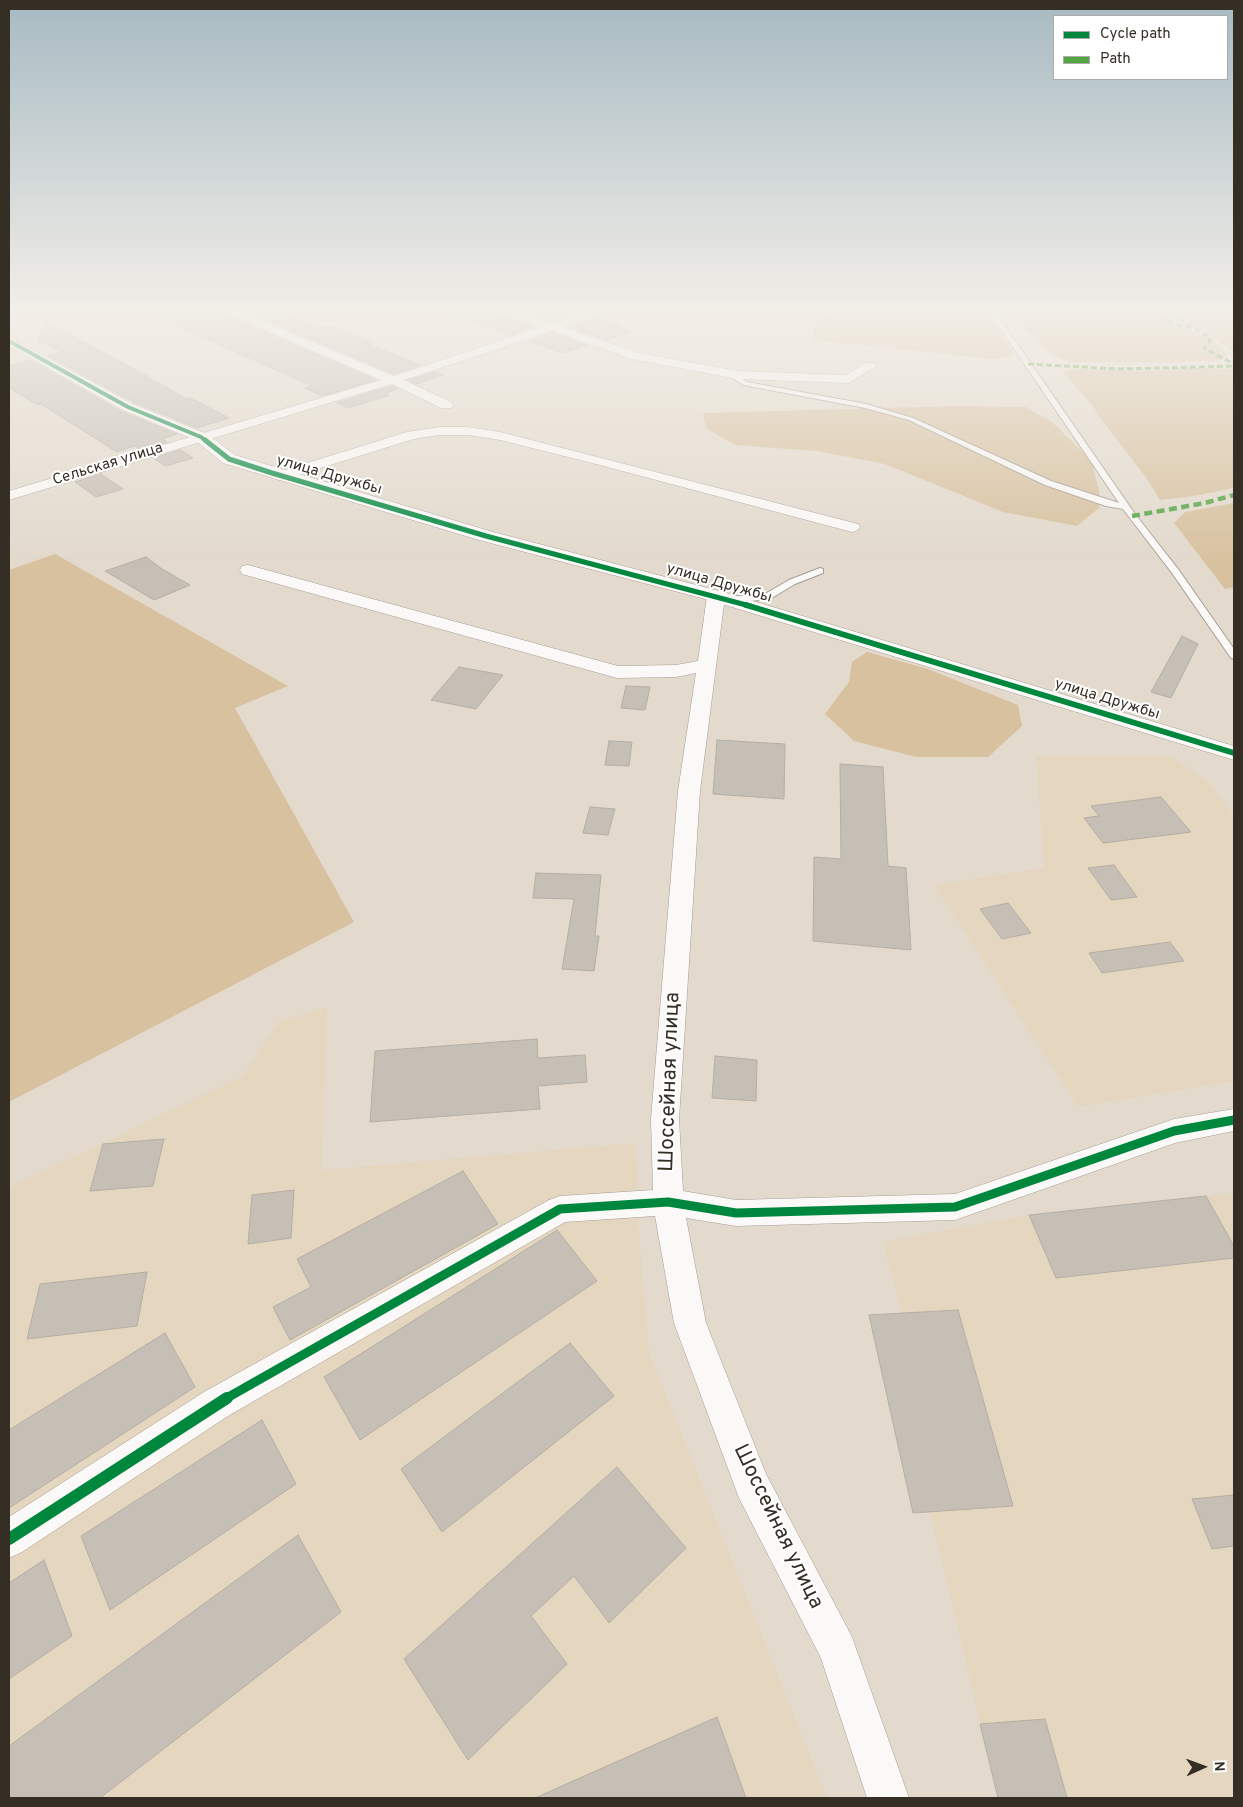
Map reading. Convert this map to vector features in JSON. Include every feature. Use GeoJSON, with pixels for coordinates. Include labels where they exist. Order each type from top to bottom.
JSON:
{"type":"FeatureCollection","features":[{"type":"Feature","properties":{"kind":"street","name":"улица Дружбы"},"geometry":{"type":"LineString","coordinates":[[103,393],[128,407],[201,436],[228,459],[280,476],[486,536],[722,598],[1234,753]]}},
{"type":"Feature","properties":{"kind":"street","name":"Сельская улица"},"geometry":{"type":"LineString","coordinates":[[9,496],[201,436],[347,393]]}},
{"type":"Feature","properties":{"kind":"street"},"geometry":{"type":"LineString","coordinates":[[420,393],[446,406]]}},
{"type":"Feature","properties":{"kind":"street"},"geometry":{"type":"LineString","coordinates":[[280,476],[412,435],[439,431],[468,431],[500,436],[592,458],[852,528]]}},
{"type":"Feature","properties":{"kind":"street"},"geometry":{"type":"LineString","coordinates":[[248,570],[617,672],[676,671],[706,665]]}},
{"type":"Feature","properties":{"kind":"street","name":"Шоссейная улица"},"geometry":{"type":"LineString","coordinates":[[722,598],[706,665],[689,791],[665,1119],[668,1202],[690,1323],[752,1485],[838,1651],[888,1798]]}},
{"type":"Feature","properties":{"kind":"street"},"geometry":{"type":"LineString","coordinates":[[9,1539],[216,1404],[560,1209],[668,1202],[736,1213],[954,1207],[1174,1131],[1234,1120]]}},
{"type":"Feature","properties":{"kind":"lane"},"geometry":{"type":"LineString","coordinates":[[791,393],[866,406],[912,419],[1048,483],[1110,504],[1126,507]]}},
{"type":"Feature","properties":{"kind":"lane"},"geometry":{"type":"LineString","coordinates":[[1048,393],[1126,507],[1175,571],[1234,656]]}},
{"type":"Feature","properties":{"kind":"lane"},"geometry":{"type":"LineString","coordinates":[[722,598],[766,597],[792,582],[820,571]]}},
{"type":"Feature","properties":{"kind":"shaded area"},"geometry":{"type":"Polygon","coordinates":[[[1082,393],[1234,393],[1234,488],[1160,500],[1145,476],[1082,393]]]}},
{"type":"Feature","properties":{"kind":"shaded area"},"geometry":{"type":"Polygon","coordinates":[[[956,406],[1026,407],[1052,422],[1091,460],[1099,490],[1099,508],[1077,526],[1003,512],[885,464],[817,451],[735,445],[706,428],[703,413],[956,406]]]}},
{"type":"Feature","properties":{"kind":"shaded area"},"geometry":{"type":"Polygon","coordinates":[[[1234,503],[1234,587],[1225,589],[1174,523],[1185,512],[1234,503]]]}},
{"type":"Feature","properties":{"kind":"shaded area"},"geometry":{"type":"Polygon","coordinates":[[[55,554],[288,686],[235,708],[354,922],[9,1102],[9,570],[55,554]]]}},
{"type":"Feature","properties":{"kind":"shaded area"},"geometry":{"type":"Polygon","coordinates":[[[867,652],[928,669],[1018,705],[1022,726],[988,757],[916,757],[854,741],[825,714],[849,682],[852,662],[867,652]]]}},
{"type":"Feature","properties":{"kind":"shaded area"},"geometry":{"type":"Polygon","coordinates":[[[1036,756],[1172,757],[1210,783],[1234,816],[1234,1081],[1078,1107],[934,885],[1044,868],[1036,756]]]}},
{"type":"Feature","properties":{"kind":"shaded area"},"geometry":{"type":"Polygon","coordinates":[[[327,1007],[322,1170],[636,1143],[638,1218],[649,1352],[827,1798],[9,1798],[9,1188],[243,1076],[278,1022],[327,1007]]]}},
{"type":"Feature","properties":{"kind":"shaded area"},"geometry":{"type":"Polygon","coordinates":[[[1234,1193],[1234,1798],[998,1798],[930,1512],[901,1313],[883,1242],[1029,1215],[1234,1193]]]}},
{"type":"Feature","properties":{"kind":"building"},"geometry":{"type":"Polygon","coordinates":[[[18,393],[89,393],[122,412],[177,434],[162,439],[167,442],[140,450],[134,446],[117,452],[41,404],[38,405],[18,393]]]}},
{"type":"Feature","properties":{"kind":"building"},"geometry":{"type":"Polygon","coordinates":[[[118,393],[177,393],[187,399],[191,398],[229,418],[197,428],[118,393]]]}},
{"type":"Feature","properties":{"kind":"building"},"geometry":{"type":"Polygon","coordinates":[[[316,393],[331,393],[322,396],[316,393]]]}},
{"type":"Feature","properties":{"kind":"building"},"geometry":{"type":"Polygon","coordinates":[[[368,393],[389,395],[348,408],[337,403],[368,393]]]}},
{"type":"Feature","properties":{"kind":"building"},"geometry":{"type":"Polygon","coordinates":[[[181,450],[193,458],[166,466],[153,458],[181,450]]]}},
{"type":"Feature","properties":{"kind":"building"},"geometry":{"type":"Polygon","coordinates":[[[101,474],[123,489],[96,497],[75,482],[101,474]]]}},
{"type":"Feature","properties":{"kind":"building"},"geometry":{"type":"Polygon","coordinates":[[[146,557],[162,569],[190,585],[154,600],[105,571],[146,557]]]}},
{"type":"Feature","properties":{"kind":"building"},"geometry":{"type":"Polygon","coordinates":[[[1182,636],[1198,644],[1171,698],[1151,692],[1182,636]]]}},
{"type":"Feature","properties":{"kind":"building"},"geometry":{"type":"Polygon","coordinates":[[[459,667],[503,675],[476,709],[431,700],[459,667]]]}},
{"type":"Feature","properties":{"kind":"building"},"geometry":{"type":"Polygon","coordinates":[[[626,686],[650,687],[645,710],[621,708],[626,686]]]}},
{"type":"Feature","properties":{"kind":"building"},"geometry":{"type":"Polygon","coordinates":[[[717,740],[785,744],[784,799],[713,794],[717,740]]]}},
{"type":"Feature","properties":{"kind":"building"},"geometry":{"type":"Polygon","coordinates":[[[609,741],[632,742],[629,766],[605,765],[609,741]]]}},
{"type":"Feature","properties":{"kind":"building"},"geometry":{"type":"Polygon","coordinates":[[[840,764],[883,767],[888,866],[906,868],[911,950],[813,941],[814,857],[841,859],[840,764]]]}},
{"type":"Feature","properties":{"kind":"building"},"geometry":{"type":"Polygon","coordinates":[[[1161,797],[1191,832],[1103,843],[1084,818],[1099,816],[1091,806],[1161,797]]]}},
{"type":"Feature","properties":{"kind":"building"},"geometry":{"type":"Polygon","coordinates":[[[590,807],[615,809],[608,835],[583,833],[590,807]]]}},
{"type":"Feature","properties":{"kind":"building"},"geometry":{"type":"Polygon","coordinates":[[[1114,865],[1137,897],[1111,900],[1088,868],[1114,865]]]}},
{"type":"Feature","properties":{"kind":"building"},"geometry":{"type":"Polygon","coordinates":[[[536,873],[601,875],[595,936],[599,936],[594,971],[562,969],[574,899],[533,898],[536,873]]]}},
{"type":"Feature","properties":{"kind":"building"},"geometry":{"type":"Polygon","coordinates":[[[1008,903],[1031,933],[1002,939],[980,909],[1008,903]]]}},
{"type":"Feature","properties":{"kind":"building"},"geometry":{"type":"Polygon","coordinates":[[[1170,942],[1184,961],[1102,973],[1089,953],[1170,942]]]}},
{"type":"Feature","properties":{"kind":"building"},"geometry":{"type":"Polygon","coordinates":[[[537,1039],[538,1058],[585,1055],[587,1082],[538,1086],[540,1109],[370,1122],[375,1051],[537,1039]]]}},
{"type":"Feature","properties":{"kind":"building"},"geometry":{"type":"Polygon","coordinates":[[[715,1056],[757,1060],[756,1101],[712,1098],[715,1056]]]}},
{"type":"Feature","properties":{"kind":"building"},"geometry":{"type":"Polygon","coordinates":[[[164,1139],[153,1186],[90,1191],[103,1144],[164,1139]]]}},
{"type":"Feature","properties":{"kind":"building"},"geometry":{"type":"Polygon","coordinates":[[[463,1171],[498,1224],[290,1340],[273,1307],[311,1287],[297,1259],[463,1171]]]}},
{"type":"Feature","properties":{"kind":"building"},"geometry":{"type":"Polygon","coordinates":[[[294,1190],[291,1238],[248,1244],[252,1195],[294,1190]]]}},
{"type":"Feature","properties":{"kind":"building"},"geometry":{"type":"Polygon","coordinates":[[[1206,1196],[1234,1246],[1234,1258],[1056,1278],[1029,1215],[1206,1196]]]}},
{"type":"Feature","properties":{"kind":"building"},"geometry":{"type":"Polygon","coordinates":[[[557,1230],[597,1281],[360,1440],[324,1377],[557,1230]]]}},
{"type":"Feature","properties":{"kind":"building"},"geometry":{"type":"Polygon","coordinates":[[[147,1272],[137,1326],[27,1339],[40,1284],[147,1272]]]}},
{"type":"Feature","properties":{"kind":"building"},"geometry":{"type":"Polygon","coordinates":[[[958,1310],[1013,1506],[913,1513],[869,1315],[958,1310]]]}},
{"type":"Feature","properties":{"kind":"building"},"geometry":{"type":"Polygon","coordinates":[[[165,1333],[195,1387],[9,1508],[9,1430],[165,1333]]]}},
{"type":"Feature","properties":{"kind":"building"},"geometry":{"type":"Polygon","coordinates":[[[570,1343],[614,1396],[442,1532],[401,1469],[570,1343]]]}},
{"type":"Feature","properties":{"kind":"building"},"geometry":{"type":"Polygon","coordinates":[[[262,1420],[296,1484],[110,1610],[81,1536],[262,1420]]]}},
{"type":"Feature","properties":{"kind":"building"},"geometry":{"type":"Polygon","coordinates":[[[617,1467],[686,1548],[609,1623],[574,1576],[531,1616],[567,1664],[468,1760],[404,1659],[617,1467]]]}},
{"type":"Feature","properties":{"kind":"building"},"geometry":{"type":"Polygon","coordinates":[[[1234,1495],[1234,1546],[1212,1549],[1192,1499],[1234,1495]]]}},
{"type":"Feature","properties":{"kind":"building"},"geometry":{"type":"Polygon","coordinates":[[[298,1535],[341,1612],[100,1798],[9,1798],[9,1746],[298,1535]]]}},
{"type":"Feature","properties":{"kind":"building"},"geometry":{"type":"Polygon","coordinates":[[[44,1560],[72,1636],[9,1679],[9,1583],[44,1560]]]}},
{"type":"Feature","properties":{"kind":"building"},"geometry":{"type":"Polygon","coordinates":[[[717,1717],[746,1798],[535,1798],[717,1717]]]}},
{"type":"Feature","properties":{"kind":"building"},"geometry":{"type":"Polygon","coordinates":[[[1045,1719],[1067,1798],[998,1798],[980,1724],[1045,1719]]]}},
{"type":"Feature","properties":{"kind":"marked path"},"geometry":{"type":"LineString","coordinates":[[1132,516],[1205,503],[1234,495]]}},
{"type":"Feature","properties":{"kind":"cycle path"},"geometry":{"type":"LineString","coordinates":[[103,393],[128,407],[201,437],[229,459],[272,473],[486,536],[716,596],[1234,753]]}},
{"type":"Feature","properties":{"kind":"cycle path"},"geometry":{"type":"LineString","coordinates":[[9,1539],[216,1404],[560,1209],[668,1202],[736,1213],[955,1207],[1174,1131],[1234,1120]]}}]}
